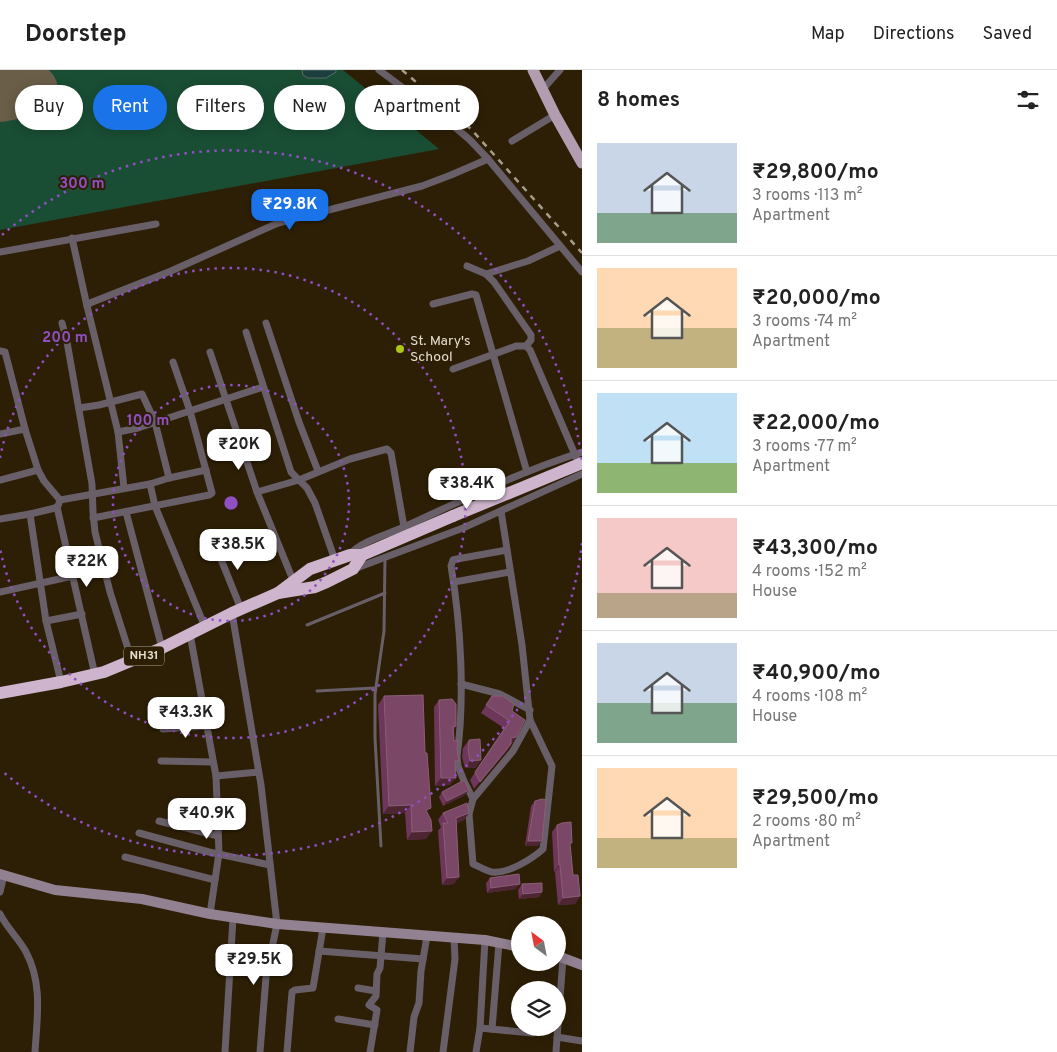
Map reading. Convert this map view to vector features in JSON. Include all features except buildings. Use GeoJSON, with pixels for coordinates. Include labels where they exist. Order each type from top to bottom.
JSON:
{"type":"FeatureCollection","features":[{"type":"Feature","properties":{"kind":"highway","name":"NH31"},"geometry":{"type":"LineString","coordinates":[[0,693],[95,675],[132,661],[278,592],[319,565],[356,555],[453,516],[580,456]]}},
{"type":"Feature","properties":{"kind":"highway"},"geometry":{"type":"LineString","coordinates":[[353,569],[356,555]]}},
{"type":"Feature","properties":{"kind":"highway"},"geometry":{"type":"LineString","coordinates":[[319,565],[328,568],[330,576],[327,582]]}},
{"type":"Feature","properties":{"kind":"highway","name":"NH31"},"geometry":{"type":"LineString","coordinates":[[278,592],[315,587],[353,569]]}},
{"type":"Feature","properties":{"kind":"main road"},"geometry":{"type":"LineString","coordinates":[[533,70],[545,86],[582,148]]}},
{"type":"Feature","properties":{"kind":"main road"},"geometry":{"type":"LineString","coordinates":[[542,70],[545,86],[555,115],[582,163]]}},
{"type":"Feature","properties":{"kind":"main road"},"geometry":{"type":"LineString","coordinates":[[2,874],[55,890],[142,898],[233,918],[277,924],[485,940],[511,945]]}},
{"type":"Feature","properties":{"kind":"main road"},"geometry":{"type":"LineString","coordinates":[[566,959],[582,965]]}},
{"type":"Feature","properties":{"kind":"street"},"geometry":{"type":"LineString","coordinates":[[379,70],[450,123],[488,159],[582,272]]}},
{"type":"Feature","properties":{"kind":"street"},"geometry":{"type":"LineString","coordinates":[[545,86],[560,70]]}},
{"type":"Feature","properties":{"kind":"street"},"geometry":{"type":"LineString","coordinates":[[512,141],[555,115]]}},
{"type":"Feature","properties":{"kind":"street"},"geometry":{"type":"LineString","coordinates":[[87,306],[90,303],[171,271],[278,222],[422,186],[488,159]]}},
{"type":"Feature","properties":{"kind":"street"},"geometry":{"type":"LineString","coordinates":[[0,252],[156,224]]}},
{"type":"Feature","properties":{"kind":"street"},"geometry":{"type":"LineString","coordinates":[[72,238],[118,432],[124,488]]}},
{"type":"Feature","properties":{"kind":"street"},"geometry":{"type":"LineString","coordinates":[[486,274],[528,261],[560,246]]}},
{"type":"Feature","properties":{"kind":"street"},"geometry":{"type":"LineString","coordinates":[[467,266],[486,274],[494,282],[531,335],[532,340],[526,346]]}},
{"type":"Feature","properties":{"kind":"street"},"geometry":{"type":"LineString","coordinates":[[433,304],[472,294],[476,295],[527,472]]}},
{"type":"Feature","properties":{"kind":"street"},"geometry":{"type":"LineString","coordinates":[[62,323],[92,484],[93,518],[110,592],[132,661]]}},
{"type":"Feature","properties":{"kind":"street"},"geometry":{"type":"LineString","coordinates":[[266,323],[298,422],[318,471]]}},
{"type":"Feature","properties":{"kind":"street"},"geometry":{"type":"LineString","coordinates":[[246,332],[291,472],[307,488],[315,504],[335,560]]}},
{"type":"Feature","properties":{"kind":"street"},"geometry":{"type":"LineString","coordinates":[[353,569],[463,528],[582,474],[580,456],[530,350],[526,346],[521,345],[493,354],[453,370]]}},
{"type":"Feature","properties":{"kind":"street"},"geometry":{"type":"LineString","coordinates":[[0,351],[5,352],[38,470],[58,503],[95,675]]}},
{"type":"Feature","properties":{"kind":"street"},"geometry":{"type":"LineString","coordinates":[[210,352],[257,492],[294,580]]}},
{"type":"Feature","properties":{"kind":"street"},"geometry":{"type":"LineString","coordinates":[[93,518],[210,495],[212,492],[190,411],[173,362]]}},
{"type":"Feature","properties":{"kind":"street"},"geometry":{"type":"LineString","coordinates":[[118,432],[263,388]]}},
{"type":"Feature","properties":{"kind":"street"},"geometry":{"type":"LineString","coordinates":[[79,408],[142,394],[154,422],[169,478]]}},
{"type":"Feature","properties":{"kind":"street"},"geometry":{"type":"LineString","coordinates":[[0,434],[25,429]]}},
{"type":"Feature","properties":{"kind":"street"},"geometry":{"type":"LineString","coordinates":[[257,492],[299,480],[350,459],[387,449],[391,454],[404,527]]}},
{"type":"Feature","properties":{"kind":"street"},"geometry":{"type":"LineString","coordinates":[[356,555],[356,547],[451,505],[527,472],[580,456]]}},
{"type":"Feature","properties":{"kind":"street"},"geometry":{"type":"LineString","coordinates":[[0,480],[38,470]]}},
{"type":"Feature","properties":{"kind":"street"},"geometry":{"type":"LineString","coordinates":[[0,519],[30,514],[58,503],[92,494],[150,484],[206,470]]}},
{"type":"Feature","properties":{"kind":"street"},"geometry":{"type":"LineString","coordinates":[[150,484],[155,506],[205,627]]}},
{"type":"Feature","properties":{"kind":"street"},"geometry":{"type":"LineString","coordinates":[[500,511],[522,645],[530,720],[552,766],[543,848],[533,858],[503,870],[492,872],[473,864],[469,814],[473,799],[513,751],[530,720]]}},
{"type":"Feature","properties":{"kind":"street"},"geometry":{"type":"LineString","coordinates":[[126,512],[162,648]]}},
{"type":"Feature","properties":{"kind":"street"},"geometry":{"type":"LineString","coordinates":[[30,514],[46,621],[61,682]]}},
{"type":"Feature","properties":{"kind":"street"},"geometry":{"type":"LineString","coordinates":[[214,542],[236,611],[277,924],[266,977],[260,1052]]}},
{"type":"Feature","properties":{"kind":"street"},"geometry":{"type":"LineString","coordinates":[[473,799],[461,774],[457,757],[461,684],[454,582],[451,566],[453,560],[507,550]]}},
{"type":"Feature","properties":{"kind":"street"},"geometry":{"type":"LineString","coordinates":[[454,582],[510,572]]}},
{"type":"Feature","properties":{"kind":"street"},"geometry":{"type":"LineString","coordinates":[[0,592],[73,576]]}},
{"type":"Feature","properties":{"kind":"street"},"geometry":{"type":"LineString","coordinates":[[46,621],[82,614]]}},
{"type":"Feature","properties":{"kind":"street"},"geometry":{"type":"LineString","coordinates":[[190,634],[216,776],[219,853],[210,914]]}},
{"type":"Feature","properties":{"kind":"street"},"geometry":{"type":"LineString","coordinates":[[461,684],[500,694],[530,710]]}},
{"type":"Feature","properties":{"kind":"street"},"geometry":{"type":"LineString","coordinates":[[163,729],[207,726]]}},
{"type":"Feature","properties":{"kind":"street"},"geometry":{"type":"LineString","coordinates":[[161,761],[214,762]]}},
{"type":"Feature","properties":{"kind":"street"},"geometry":{"type":"LineString","coordinates":[[216,776],[258,772]]}},
{"type":"Feature","properties":{"kind":"street"},"geometry":{"type":"LineString","coordinates":[[159,821],[218,836]]}},
{"type":"Feature","properties":{"kind":"street"},"geometry":{"type":"LineString","coordinates":[[139,833],[270,865]]}},
{"type":"Feature","properties":{"kind":"street"},"geometry":{"type":"LineString","coordinates":[[125,857],[215,880]]}},
{"type":"Feature","properties":{"kind":"street"},"geometry":{"type":"LineString","coordinates":[[0,892],[2,874]]}},
{"type":"Feature","properties":{"kind":"street"},"geometry":{"type":"LineString","coordinates":[[0,914],[27,954],[35,977],[38,1006],[35,1052]]}},
{"type":"Feature","properties":{"kind":"street"},"geometry":{"type":"LineString","coordinates":[[225,1052],[233,918]]}},
{"type":"Feature","properties":{"kind":"street"},"geometry":{"type":"LineString","coordinates":[[287,1052],[292,992],[295,990],[313,989],[323,928]]}},
{"type":"Feature","properties":{"kind":"street"},"geometry":{"type":"LineString","coordinates":[[370,1052],[377,1010],[369,1005],[375,997],[376,974],[380,968],[384,932]]}},
{"type":"Feature","properties":{"kind":"street"},"geometry":{"type":"LineString","coordinates":[[410,1052],[414,1017],[419,1003],[427,936]]}},
{"type":"Feature","properties":{"kind":"street"},"geometry":{"type":"LineString","coordinates":[[443,1052],[455,959],[454,938]]}},
{"type":"Feature","properties":{"kind":"street"},"geometry":{"type":"LineString","coordinates":[[476,1052],[480,1028],[485,940]]}},
{"type":"Feature","properties":{"kind":"street"},"geometry":{"type":"LineString","coordinates":[[492,1029],[499,943]]}},
{"type":"Feature","properties":{"kind":"street"},"geometry":{"type":"LineString","coordinates":[[319,951],[423,960]]}},
{"type":"Feature","properties":{"kind":"street"},"geometry":{"type":"LineString","coordinates":[[556,1052],[560,971]]}},
{"type":"Feature","properties":{"kind":"street"},"geometry":{"type":"LineString","coordinates":[[358,988],[376,991]]}},
{"type":"Feature","properties":{"kind":"street"},"geometry":{"type":"LineString","coordinates":[[338,1019],[375,1024]]}},
{"type":"Feature","properties":{"kind":"street"},"geometry":{"type":"LineString","coordinates":[[480,1028],[511,1031]]}},
{"type":"Feature","properties":{"kind":"street"},"geometry":{"type":"LineString","coordinates":[[558,1037],[582,1041]]}},
{"type":"Feature","properties":{"kind":"lane"},"geometry":{"type":"LineString","coordinates":[[381,846],[375,738],[375,688],[384,632],[385,558]]}},
{"type":"Feature","properties":{"kind":"lane"},"geometry":{"type":"LineString","coordinates":[[307,625],[385,593]]}},
{"type":"Feature","properties":{"kind":"lane"},"geometry":{"type":"LineString","coordinates":[[317,691],[375,688]]}},
{"type":"Feature","properties":{"kind":"green space"},"geometry":{"type":"Polygon","coordinates":[[[0,70],[343,70],[361,85],[355,85],[355,130],[416,130],[439,149],[0,230],[0,113],[15,110],[15,130],[83,130],[83,85],[31,85],[29,73],[0,78],[0,70]]]}},
{"type":"Feature","properties":{"kind":"water"},"geometry":{"type":"Polygon","coordinates":[[[302,70],[336,70],[336,72],[326,78],[308,78],[303,75],[302,70]]]}},
{"type":"Feature","properties":{"kind":"runway"},"geometry":{"type":"LineString","coordinates":[[0,96],[15,93]]}},
{"type":"Feature","properties":{"kind":"railway"},"geometry":{"type":"LineString","coordinates":[[402,70],[471,129],[582,253]]}},
{"type":"Feature","properties":{"kind":"place","name":"St. Mary's School"},"geometry":{"type":"Point","coordinates":[400,349]}}]}
